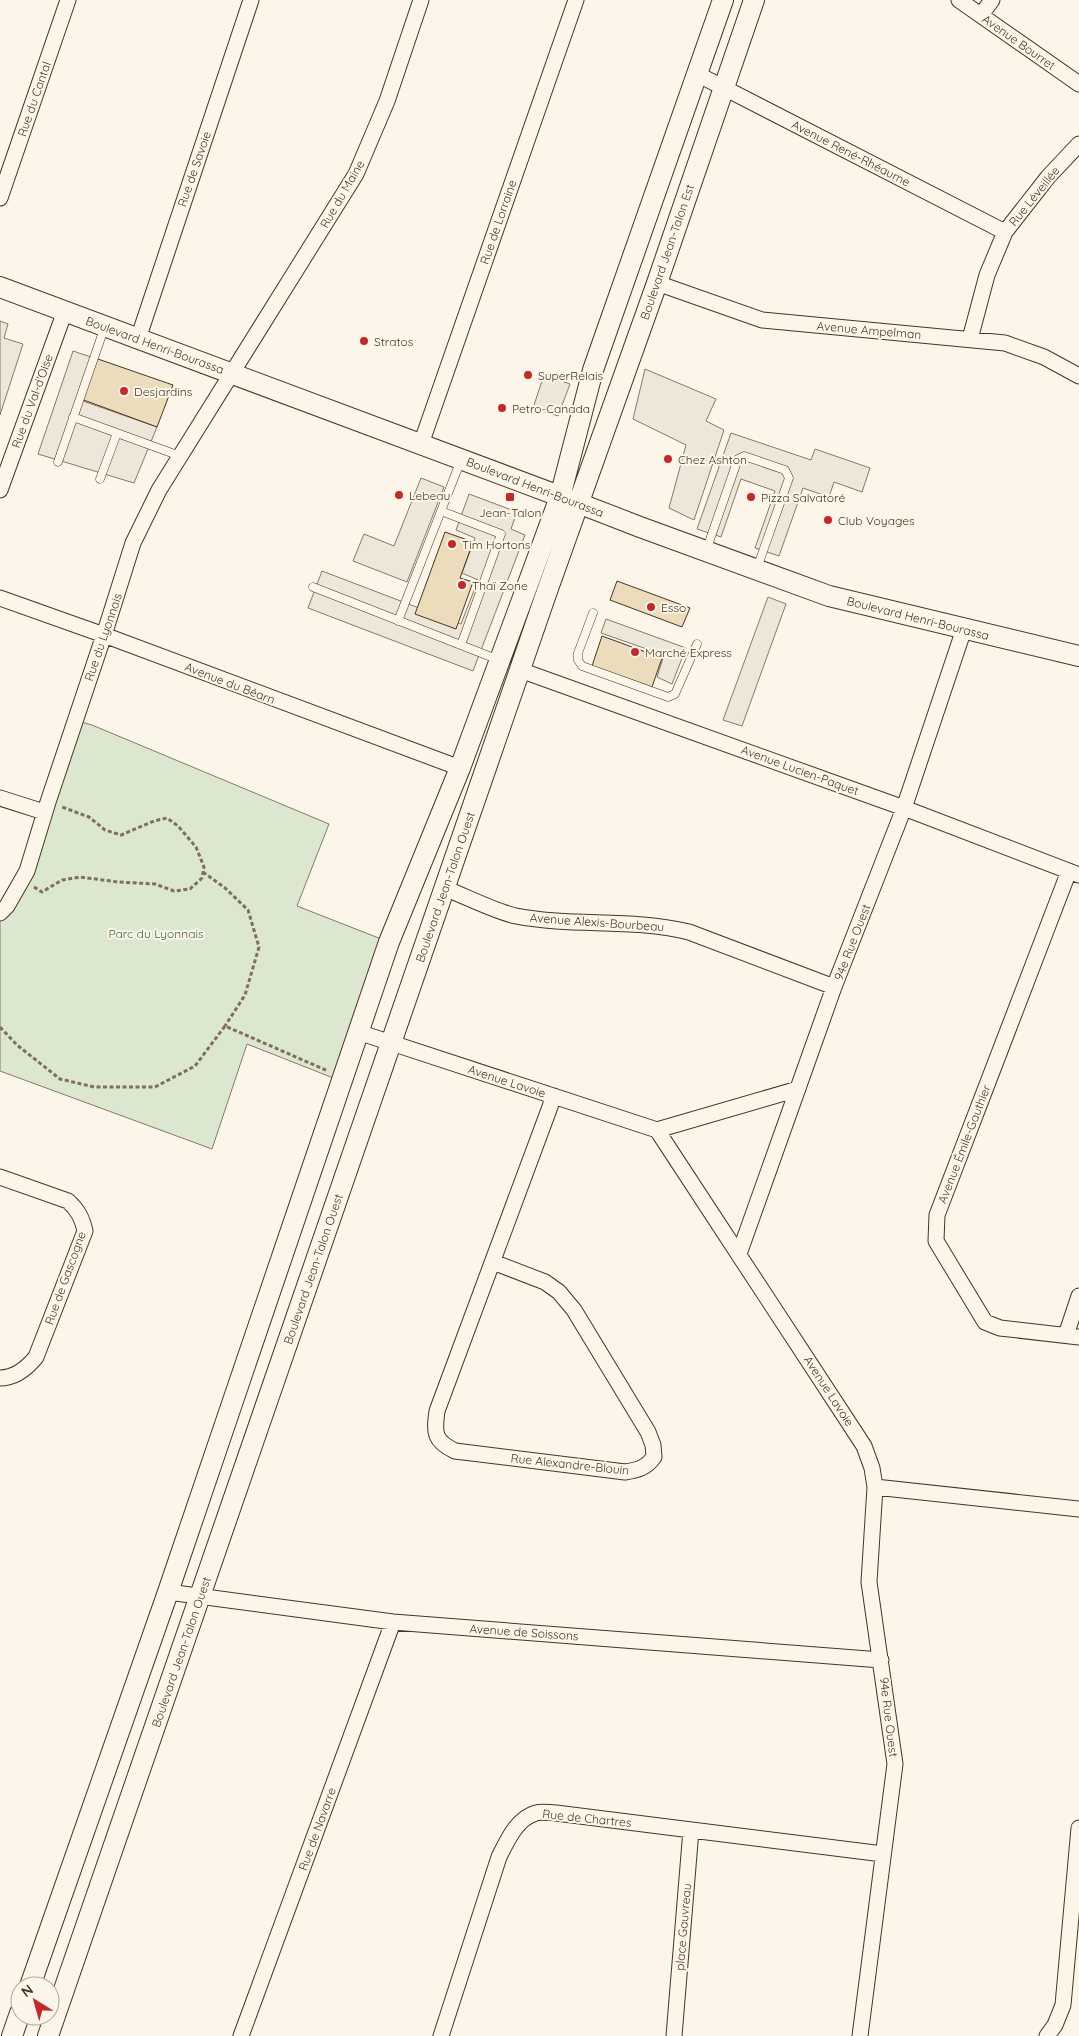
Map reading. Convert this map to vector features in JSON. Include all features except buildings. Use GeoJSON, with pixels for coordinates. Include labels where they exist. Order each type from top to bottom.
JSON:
{"type":"FeatureCollection","features":[{"type":"Feature","properties":{"kind":"street","name":"Rue du Cantal"},"geometry":{"type":"LineString","coordinates":[[0,198],[68,0]]}},
{"type":"Feature","properties":{"kind":"street","name":"Rue de Savoie"},"geometry":{"type":"LineString","coordinates":[[138,338],[251,0]]}},
{"type":"Feature","properties":{"kind":"street","name":"Rue du Maine"},"geometry":{"type":"LineString","coordinates":[[232,374],[356,174],[387,101],[421,0]]}},
{"type":"Feature","properties":{"kind":"street","name":"Rue de Lorraine"},"geometry":{"type":"LineString","coordinates":[[420,444],[576,0]]}},
{"type":"Feature","properties":{"kind":"street"},"geometry":{"type":"LineString","coordinates":[[34,1976],[168,1592],[390,942],[460,768],[499,660],[569,500],[593,370],[723,0]]}},
{"type":"Feature","properties":{"kind":"street","name":"Boulevard Jean-Talon Est"},"geometry":{"type":"LineString","coordinates":[[569,500],[657,283],[754,0]]}},
{"type":"Feature","properties":{"kind":"street","name":"Avenue Bourret"},"geometry":{"type":"LineString","coordinates":[[959,0],[1079,84]]}},
{"type":"Feature","properties":{"kind":"street"},"geometry":{"type":"LineString","coordinates":[[980,15],[992,0]]}},
{"type":"Feature","properties":{"kind":"street","name":"Avenue René-Rhéaume"},"geometry":{"type":"LineString","coordinates":[[697,74],[1005,232]]}},
{"type":"Feature","properties":{"kind":"street","name":"Rue Léveillée"},"geometry":{"type":"LineString","coordinates":[[970,339],[987,276],[1005,232],[1048,177],[1079,144]]}},
{"type":"Feature","properties":{"kind":"street","name":"Avenue Ampelman"},"geometry":{"type":"LineString","coordinates":[[657,283],[762,320],[1005,343],[1044,357],[1079,376]]}},
{"type":"Feature","properties":{"kind":"street","name":"Boulevard Henri-Bourassa"},"geometry":{"type":"LineString","coordinates":[[0,287],[830,596],[1079,656]]}},
{"type":"Feature","properties":{"kind":"street","name":"Rue du Val-d'Oise"},"geometry":{"type":"LineString","coordinates":[[0,490],[65,311]]}},
{"type":"Feature","properties":{"kind":"street","name":"Rue du Lyonnais"},"geometry":{"type":"LineString","coordinates":[[0,913],[7,906],[27,871],[46,807],[133,543],[158,490],[232,374]]}},
{"type":"Feature","properties":{"kind":"street","name":"Boulevard Jean-Talon Ouest"},"geometry":{"type":"LineString","coordinates":[[48,2036],[520,670],[569,500]]}},
{"type":"Feature","properties":{"kind":"street","name":"Avenue du Béarn"},"geometry":{"type":"LineString","coordinates":[[0,598],[460,768]]}},
{"type":"Feature","properties":{"kind":"street","name":"94e Rue Ouest"},"geometry":{"type":"LineString","coordinates":[[739,1254],[834,987],[904,808],[964,629]]}},
{"type":"Feature","properties":{"kind":"street","name":"Avenue Lucien-Paquet"},"geometry":{"type":"LineString","coordinates":[[520,670],[904,808],[1074,873]]}},
{"type":"Feature","properties":{"kind":"street"},"geometry":{"type":"LineString","coordinates":[[0,798],[46,807]]}},
{"type":"Feature","properties":{"kind":"street","name":"Avenue Émile-Gauthier"},"geometry":{"type":"LineString","coordinates":[[1072,1336],[1000,1328],[985,1322],[936,1241],[935,1228],[937,1215],[1074,873]]}},
{"type":"Feature","properties":{"kind":"street","name":"Avenue Alexis-Bourbeau"},"geometry":{"type":"LineString","coordinates":[[444,888],[514,916],[545,920],[664,926],[689,932],[834,987]]}},
{"type":"Feature","properties":{"kind":"street","name":"Avenue Lavoie"},"geometry":{"type":"LineString","coordinates":[[358,1032],[657,1130],[864,1446],[872,1468],[875,1488]]}},
{"type":"Feature","properties":{"kind":"street"},"geometry":{"type":"LineString","coordinates":[[657,1130],[798,1089]]}},
{"type":"Feature","properties":{"kind":"street","name":"Rue Alexandre-Blouin"},"geometry":{"type":"LineString","coordinates":[[493,1262],[545,1282],[559,1292],[574,1310],[648,1432],[653,1445],[654,1458],[647,1466],[625,1472],[455,1451],[444,1446],[437,1438],[435,1426],[437,1411],[554,1096]]}},
{"type":"Feature","properties":{"kind":"street","name":"Rue de Gascogne"},"geometry":{"type":"LineString","coordinates":[[0,1177],[68,1202],[76,1209],[82,1219],[84,1231],[36,1357],[27,1368],[6,1378],[0,1378]]}},
{"type":"Feature","properties":{"kind":"street"},"geometry":{"type":"LineString","coordinates":[[1072,1336],[1079,1296]]}},
{"type":"Feature","properties":{"kind":"street"},"geometry":{"type":"LineString","coordinates":[[875,1488],[1079,1509]]}},
{"type":"Feature","properties":{"kind":"street","name":"94e Rue Ouest"},"geometry":{"type":"LineString","coordinates":[[860,2036],[895,1764],[869,1582],[875,1488]]}},
{"type":"Feature","properties":{"kind":"street","name":"Avenue de Soissons"},"geometry":{"type":"LineString","coordinates":[[168,1592],[393,1622],[881,1660]]}},
{"type":"Feature","properties":{"kind":"street","name":"Rue de Navarre"},"geometry":{"type":"LineString","coordinates":[[241,2036],[393,1622]]}},
{"type":"Feature","properties":{"kind":"street","name":"Rue de Chartres"},"geometry":{"type":"LineString","coordinates":[[441,2036],[499,1857],[510,1835],[520,1823],[536,1813],[556,1813],[883,1854]]}},
{"type":"Feature","properties":{"kind":"street"},"geometry":{"type":"LineString","coordinates":[[1047,2036],[1055,2025],[1063,2005],[1079,1828]]}},
{"type":"Feature","properties":{"kind":"street","name":"place Gauvreau"},"geometry":{"type":"LineString","coordinates":[[661,2036],[674,2030],[691,1830]]}},
{"type":"Feature","properties":{"kind":"lane"},"geometry":{"type":"LineString","coordinates":[[58,462],[105,326]]}},
{"type":"Feature","properties":{"kind":"lane"},"geometry":{"type":"LineString","coordinates":[[73,417],[180,456]]}},
{"type":"Feature","properties":{"kind":"lane"},"geometry":{"type":"LineString","coordinates":[[100,479],[117,433]]}},
{"type":"Feature","properties":{"kind":"lane"},"geometry":{"type":"LineString","coordinates":[[706,551],[738,459],[744,456],[785,470],[789,478],[756,570]]}},
{"type":"Feature","properties":{"kind":"lane"},"geometry":{"type":"LineString","coordinates":[[398,620],[461,460]]}},
{"type":"Feature","properties":{"kind":"lane"},"geometry":{"type":"LineString","coordinates":[[441,510],[501,534],[461,645]]}},
{"type":"Feature","properties":{"kind":"lane"},"geometry":{"type":"LineString","coordinates":[[313,587],[499,660]]}},
{"type":"Feature","properties":{"kind":"lane"},"geometry":{"type":"LineString","coordinates":[[593,613],[578,653],[578,660],[582,666],[668,697],[675,694],[697,644]]}},
{"type":"Feature","properties":{"kind":"path"},"geometry":{"type":"LineString","coordinates":[[22,881],[42,892],[62,880],[80,876],[118,882],[155,884],[174,891],[190,889],[202,878],[204,867],[196,847],[178,826],[167,818],[154,821],[121,835],[105,830],[89,817],[46,807]]}},
{"type":"Feature","properties":{"kind":"path"},"geometry":{"type":"LineString","coordinates":[[0,1027],[17,1045],[60,1079],[94,1087],[155,1087],[195,1066],[226,1026],[245,995],[259,948],[248,910],[225,888],[203,872]]}},
{"type":"Feature","properties":{"kind":"path"},"geometry":{"type":"LineString","coordinates":[[226,1026],[342,1078]]}},
{"type":"Feature","properties":{"kind":"green space","name":"Parc du Lyonnais"},"geometry":{"type":"Polygon","coordinates":[[[74,720],[92,725],[329,824],[297,906],[389,942],[341,1081],[247,1044],[212,1149],[0,1071],[0,913],[7,906],[74,720]]]}},
{"type":"Feature","properties":{"kind":"shaded area"},"geometry":{"type":"Polygon","coordinates":[[[0,321],[8,324],[4,338],[23,344],[0,415],[0,321]]]}},
{"type":"Feature","properties":{"kind":"shaded area"},"geometry":{"type":"Polygon","coordinates":[[[73,351],[94,358],[80,400],[157,427],[134,483],[38,454],[73,351]]]}},
{"type":"Feature","properties":{"kind":"shaded area"},"geometry":{"type":"Polygon","coordinates":[[[645,369],[716,399],[706,421],[724,430],[694,520],[669,508],[686,445],[633,419],[645,369]]]}},
{"type":"Feature","properties":{"kind":"shaded area"},"geometry":{"type":"Polygon","coordinates":[[[544,375],[570,384],[558,416],[533,408],[544,375]]]}},
{"type":"Feature","properties":{"kind":"shaded area"},"geometry":{"type":"Polygon","coordinates":[[[731,433],[811,460],[815,449],[870,468],[862,492],[834,482],[829,497],[803,488],[779,556],[755,548],[775,491],[741,479],[721,537],[697,529],[731,433]]]}},
{"type":"Feature","properties":{"kind":"shaded area"},"geometry":{"type":"Polygon","coordinates":[[[421,478],[444,487],[407,582],[353,561],[364,534],[394,546],[421,478]]]}},
{"type":"Feature","properties":{"kind":"shaded area"},"geometry":{"type":"Polygon","coordinates":[[[469,494],[517,512],[511,529],[525,535],[473,671],[308,608],[322,571],[461,624],[478,580],[462,573],[475,538],[456,530],[469,494]]]}},
{"type":"Feature","properties":{"kind":"shaded area"},"geometry":{"type":"Polygon","coordinates":[[[768,597],[786,604],[742,726],[723,720],[768,597]]]}},
{"type":"Feature","properties":{"kind":"shaded area"},"geometry":{"type":"Polygon","coordinates":[[[606,619],[686,648],[672,684],[657,677],[664,655],[601,633],[606,619]]]}},
{"type":"Feature","properties":{"kind":"place","name":"Stratos"},"geometry":{"type":"Point","coordinates":[364,341]}},
{"type":"Feature","properties":{"kind":"place","name":"SuperRelais"},"geometry":{"type":"Point","coordinates":[528,375]}},
{"type":"Feature","properties":{"kind":"place","name":"Desjardins"},"geometry":{"type":"Point","coordinates":[124,391]}},
{"type":"Feature","properties":{"kind":"place","name":"Petro-Canada"},"geometry":{"type":"Point","coordinates":[502,408]}},
{"type":"Feature","properties":{"kind":"place","name":"Chez Ashton"},"geometry":{"type":"Point","coordinates":[668,459]}},
{"type":"Feature","properties":{"kind":"place","name":"Lebeau"},"geometry":{"type":"Point","coordinates":[399,495]}},
{"type":"Feature","properties":{"kind":"place","name":"Jean-Talon"},"geometry":{"type":"Point","coordinates":[510,497]}},
{"type":"Feature","properties":{"kind":"place","name":"Pizza Salvatoré"},"geometry":{"type":"Point","coordinates":[751,497]}},
{"type":"Feature","properties":{"kind":"place","name":"Club Voyages"},"geometry":{"type":"Point","coordinates":[828,520]}},
{"type":"Feature","properties":{"kind":"place","name":"Tim Hortons"},"geometry":{"type":"Point","coordinates":[452,544]}},
{"type":"Feature","properties":{"kind":"place","name":"Thaï Zone"},"geometry":{"type":"Point","coordinates":[462,585]}},
{"type":"Feature","properties":{"kind":"place","name":"Esso"},"geometry":{"type":"Point","coordinates":[651,607]}},
{"type":"Feature","properties":{"kind":"place","name":"Marché Express"},"geometry":{"type":"Point","coordinates":[635,652]}}]}
